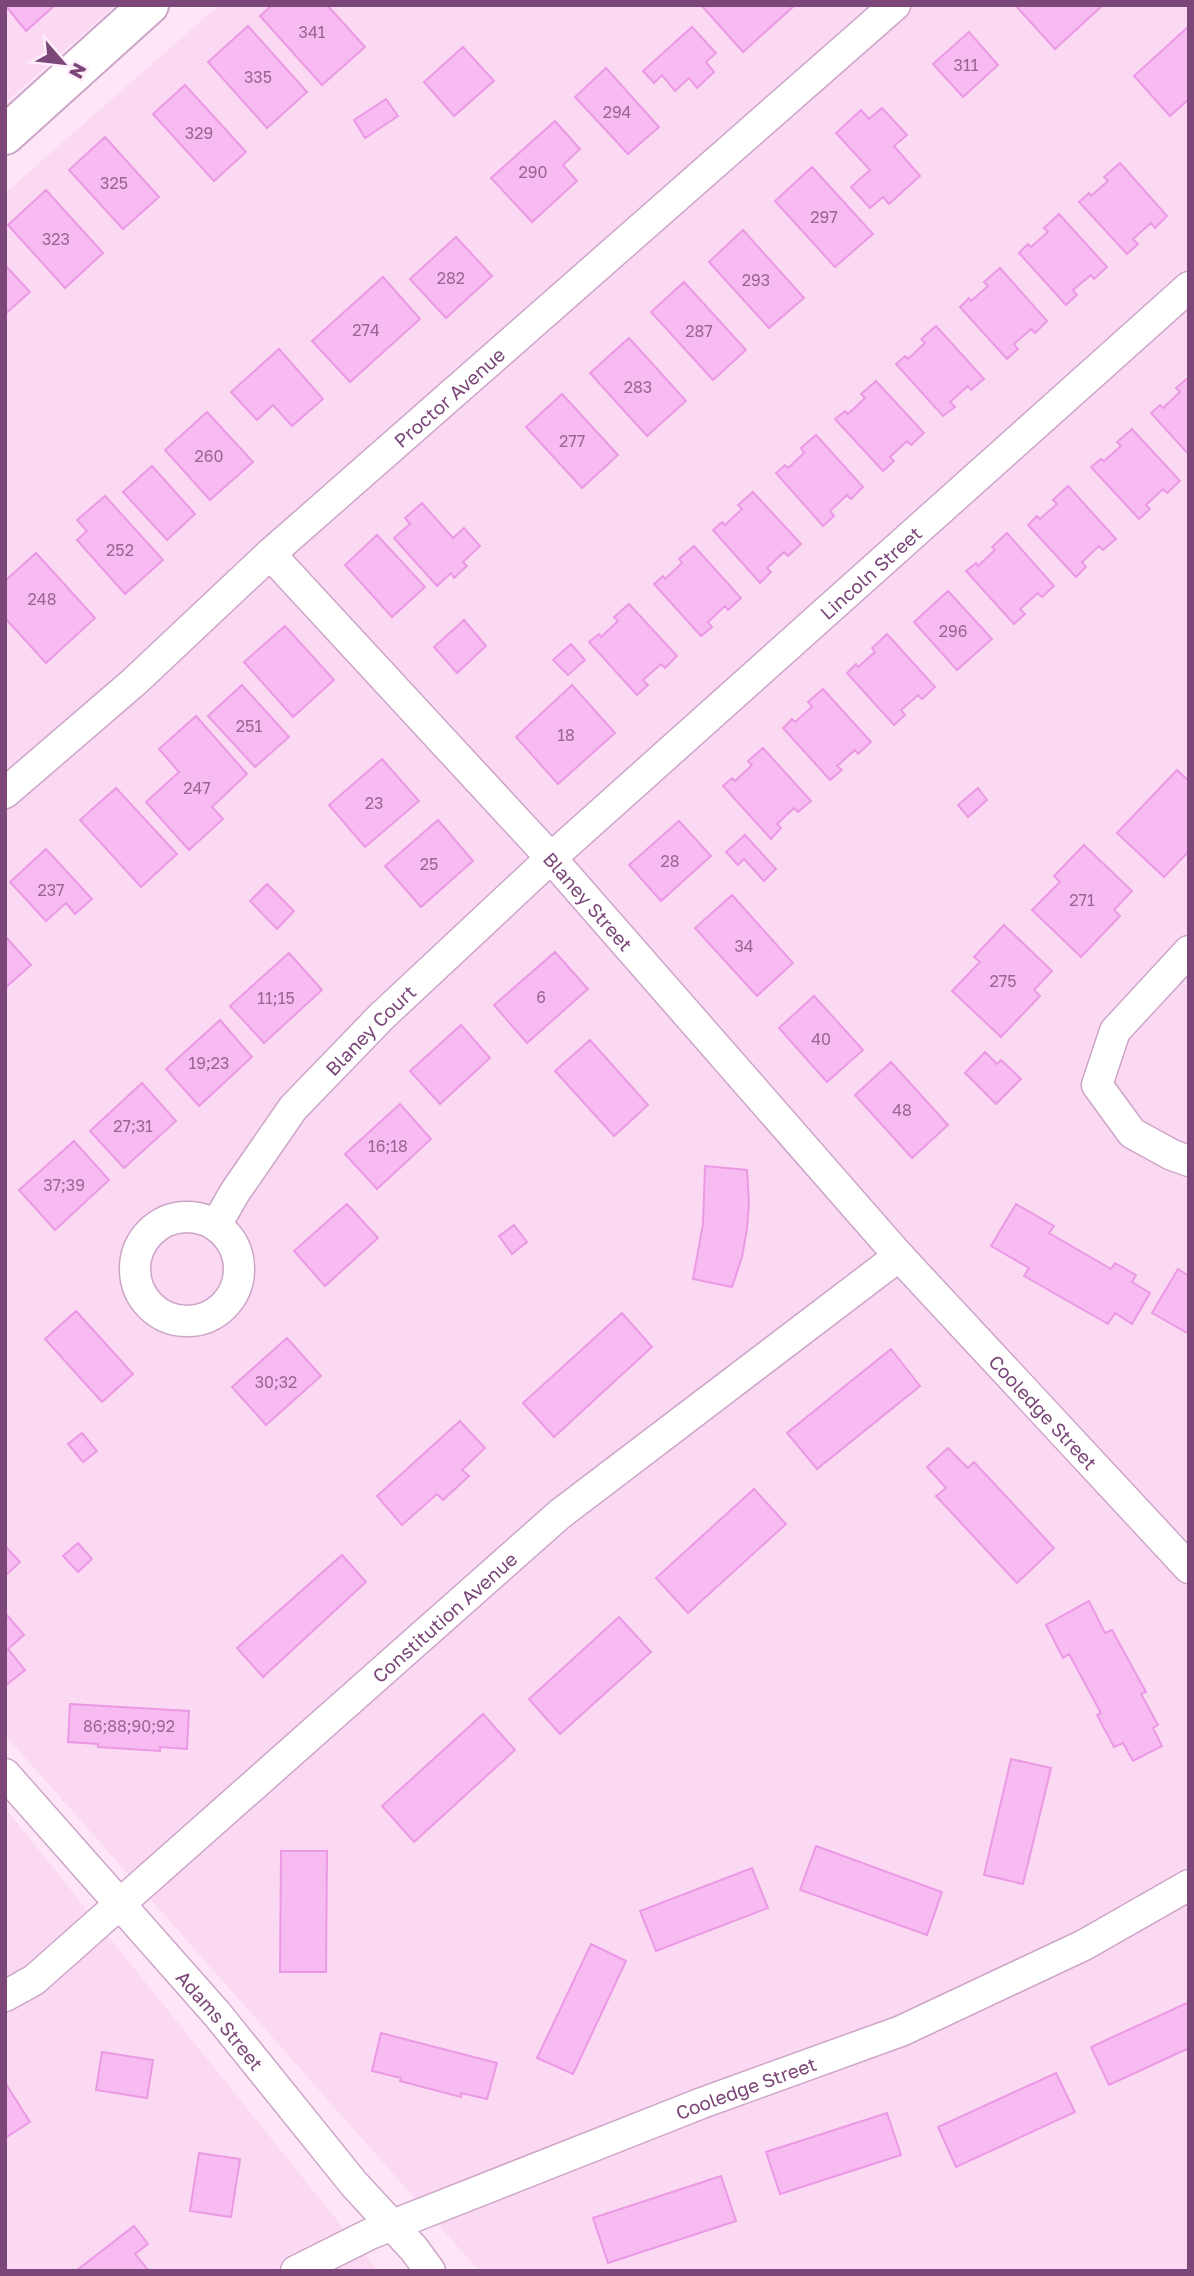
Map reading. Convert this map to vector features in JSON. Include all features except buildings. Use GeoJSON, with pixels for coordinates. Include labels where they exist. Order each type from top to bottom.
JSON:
{"type":"FeatureCollection","features":[{"type":"Feature","properties":{"kind":"street","name":"Proctor Avenue"},"geometry":{"type":"LineString","coordinates":[[5,793],[134,682],[270,554],[895,5]]}},
{"type":"Feature","properties":{"kind":"street"},"geometry":{"type":"LineString","coordinates":[[5,135],[144,7]]}},
{"type":"Feature","properties":{"kind":"street","name":"Lincoln Street"},"geometry":{"type":"LineString","coordinates":[[551,858],[1189,287]]}},
{"type":"Feature","properties":{"kind":"street","name":"Blaney Street"},"geometry":{"type":"LineString","coordinates":[[270,554],[551,858],[899,1256]]}},
{"type":"Feature","properties":{"kind":"street","name":"Blaney Court"},"geometry":{"type":"LineString","coordinates":[[216,1225],[235,1192],[293,1108],[381,1017],[551,858]]}},
{"type":"Feature","properties":{"kind":"street"},"geometry":{"type":"LineString","coordinates":[[1189,951],[1115,1031],[1097,1085],[1132,1133],[1171,1155],[1189,1161]]}},
{"type":"Feature","properties":{"kind":"street","name":"Cooledge Street"},"geometry":{"type":"LineString","coordinates":[[899,1256],[1189,1568]]}},
{"type":"Feature","properties":{"kind":"street","name":"Constitution Avenue"},"geometry":{"type":"LineString","coordinates":[[5,1996],[34,1980],[560,1514],[899,1256]]}},
{"type":"Feature","properties":{"kind":"street","name":"Adams Street"},"geometry":{"type":"LineString","coordinates":[[5,1774],[217,2014],[354,2184],[414,2249],[429,2271]]}},
{"type":"Feature","properties":{"kind":"street","name":"Cooledge Street"},"geometry":{"type":"LineString","coordinates":[[296,2271],[334,2250],[391,2226],[702,2103],[901,2031],[1074,1950],[1189,1885]]}},
{"type":"Feature","properties":{"kind":"shaded area"},"geometry":{"type":"Polygon","coordinates":[[[5,5],[116,5],[5,103],[5,5]]]}},
{"type":"Feature","properties":{"kind":"shaded area"},"geometry":{"type":"Polygon","coordinates":[[[219,5],[1189,5],[1189,2271],[479,2271],[5,1735],[5,193],[219,5]]]}},
{"type":"Feature","properties":{"kind":"shaded area"},"geometry":{"type":"Polygon","coordinates":[[[5,1808],[378,2271],[5,2271],[5,1808]]]}}]}
